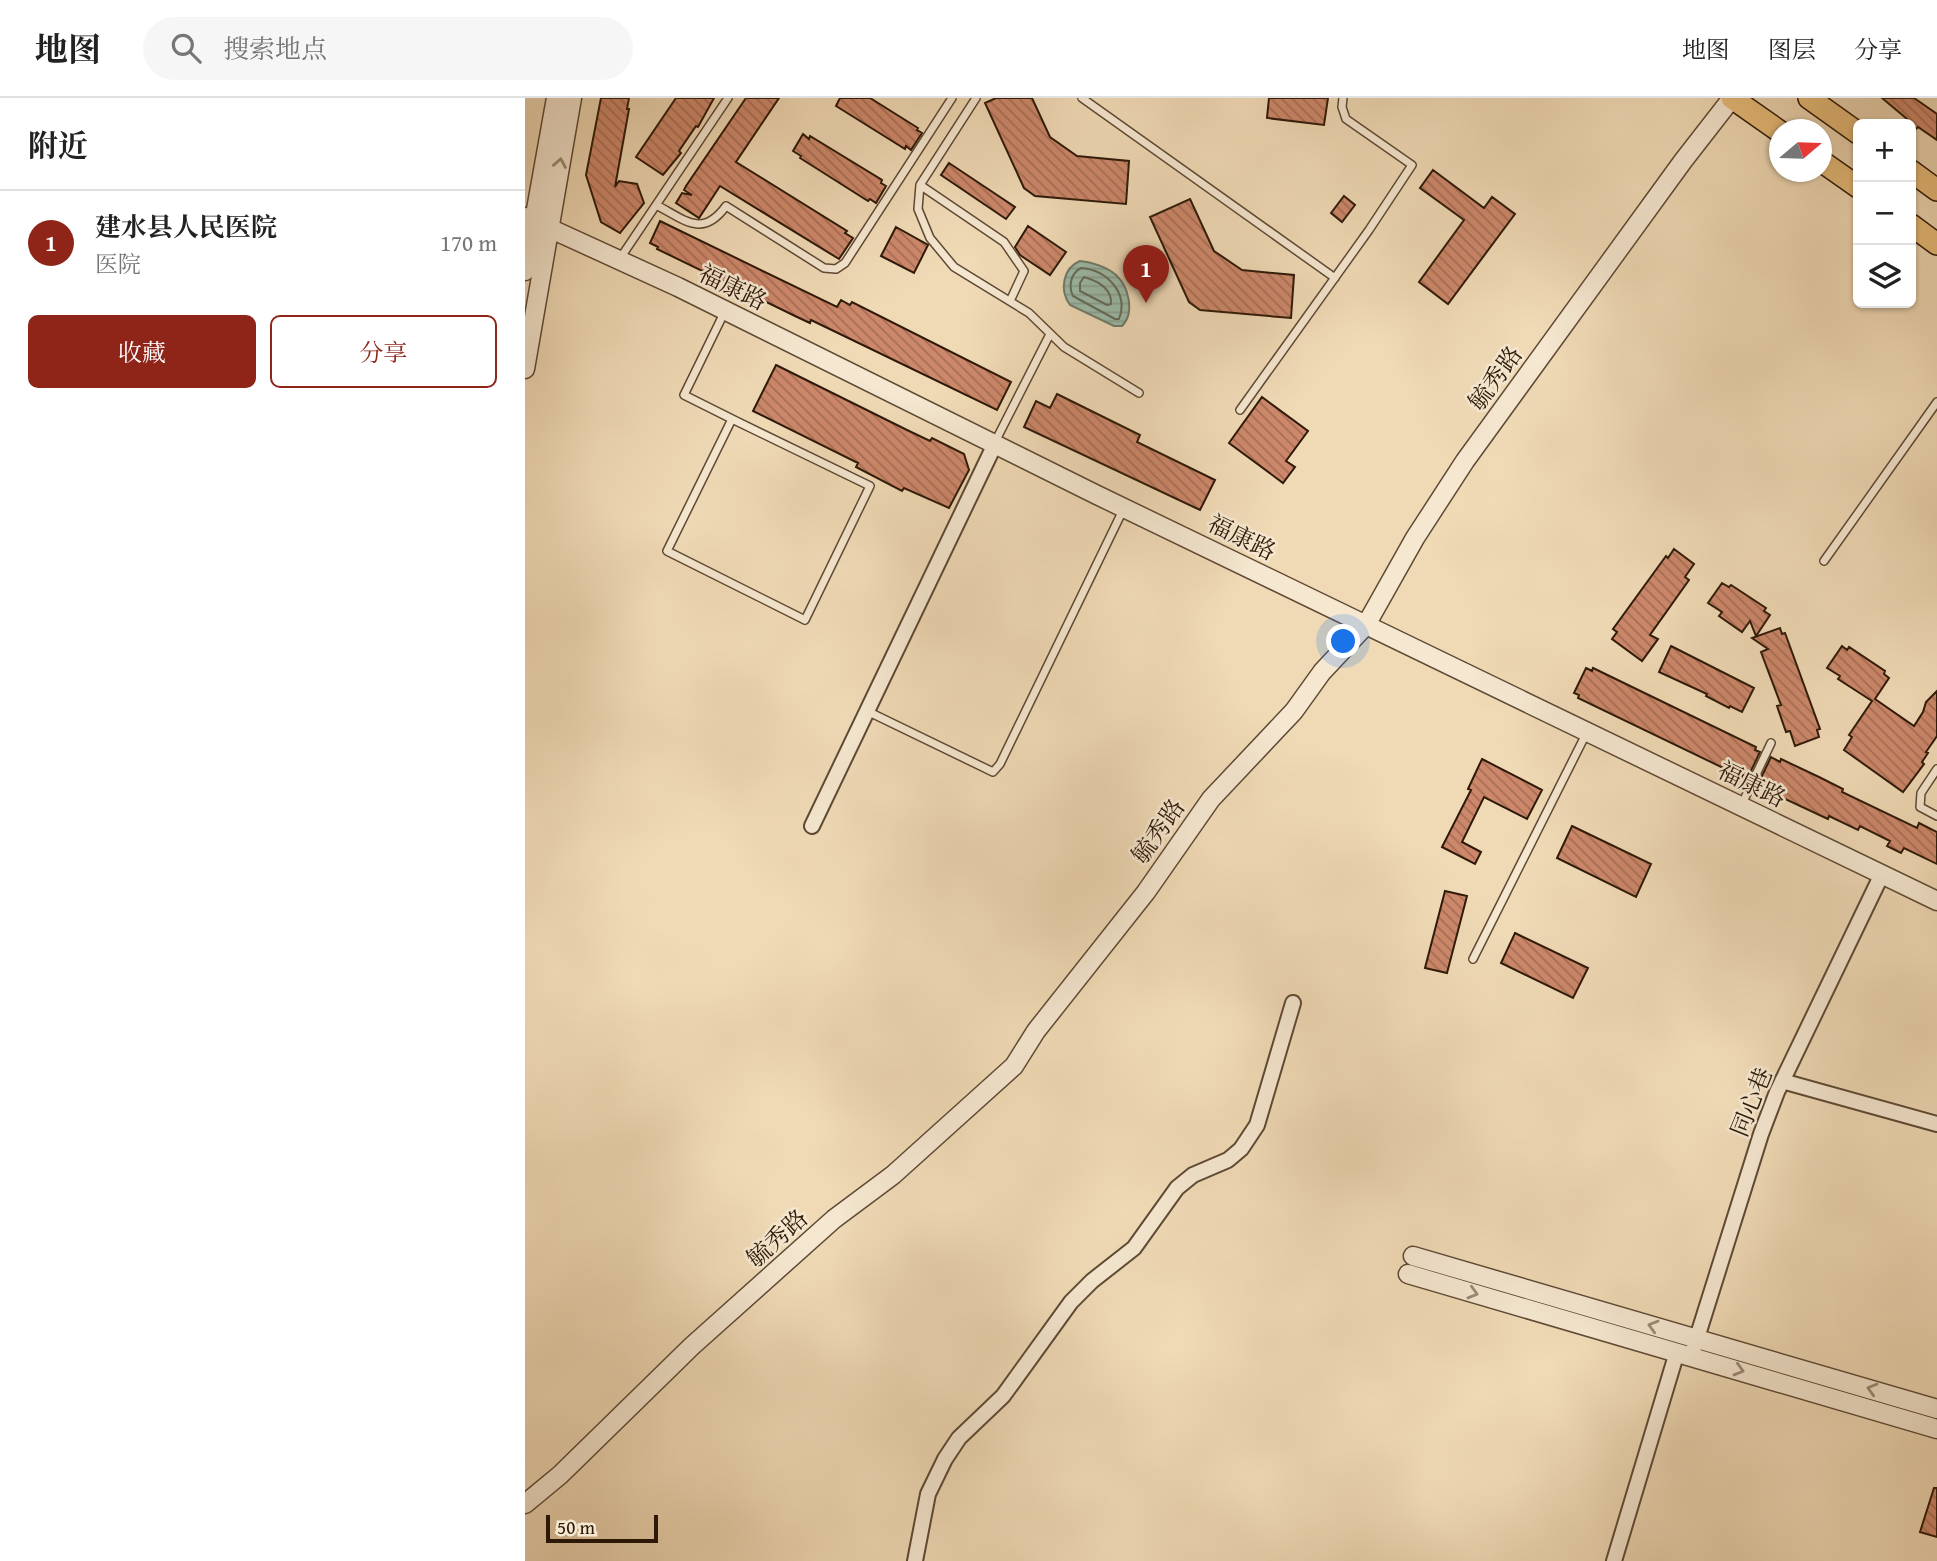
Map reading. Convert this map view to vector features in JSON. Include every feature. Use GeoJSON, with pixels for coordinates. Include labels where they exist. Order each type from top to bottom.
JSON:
{"type":"FeatureCollection","features":[{"type":"Feature","properties":{"kind":"main road"},"geometry":{"type":"LineString","coordinates":[[1732,98],[1769,123]]}},
{"type":"Feature","properties":{"kind":"main road"},"geometry":{"type":"LineString","coordinates":[[1809,98],[1853,130]]}},
{"type":"Feature","properties":{"kind":"main road"},"geometry":{"type":"LineString","coordinates":[[1832,168],[1853,183]]}},
{"type":"Feature","properties":{"kind":"main road"},"geometry":{"type":"LineString","coordinates":[[1916,175],[1937,190]]}},
{"type":"Feature","properties":{"kind":"main road"},"geometry":{"type":"LineString","coordinates":[[1916,229],[1937,244]]}},
{"type":"Feature","properties":{"kind":"street"},"geometry":{"type":"LineString","coordinates":[[525,271],[556,98]]}},
{"type":"Feature","properties":{"kind":"street"},"geometry":{"type":"LineString","coordinates":[[525,369],[535,222],[572,98]]}},
{"type":"Feature","properties":{"kind":"street","name":"毓秀路"},"geometry":{"type":"LineString","coordinates":[[525,1504],[560,1475],[692,1346],[834,1219],[893,1175],[1014,1066],[1036,1031],[1146,892],[1210,799],[1294,711],[1322,672],[1366,625],[1415,538],[1465,461],[1683,161],[1732,98]]}},
{"type":"Feature","properties":{"kind":"street","name":"福康路"},"geometry":{"type":"LineString","coordinates":[[535,222],[725,311],[1124,508],[1937,901]]}},
{"type":"Feature","properties":{"kind":"street"},"geometry":{"type":"LineString","coordinates":[[812,826],[995,444]]}},
{"type":"Feature","properties":{"kind":"street","name":"同心巷"},"geometry":{"type":"LineString","coordinates":[[1614,1561],[1684,1354],[1697,1338],[1761,1135],[1782,1081],[1882,874]]}},
{"type":"Feature","properties":{"kind":"street"},"geometry":{"type":"LineString","coordinates":[[915,1561],[928,1494],[959,1438],[1003,1396],[1071,1301],[1134,1248],[1177,1188],[1193,1175],[1228,1160],[1248,1141],[1257,1125],[1293,1003]]}},
{"type":"Feature","properties":{"kind":"street"},"geometry":{"type":"LineString","coordinates":[[1782,1081],[1937,1124]]}},
{"type":"Feature","properties":{"kind":"street"},"geometry":{"type":"LineString","coordinates":[[1413,1256],[1937,1409]]}},
{"type":"Feature","properties":{"kind":"street"},"geometry":{"type":"LineString","coordinates":[[1408,1274],[1937,1429]]}},
{"type":"Feature","properties":{"kind":"lane"},"geometry":{"type":"LineString","coordinates":[[619,260],[728,98]]}},
{"type":"Feature","properties":{"kind":"lane"},"geometry":{"type":"LineString","coordinates":[[656,205],[698,226],[717,217],[726,206],[824,268],[837,269],[845,263],[952,98]]}},
{"type":"Feature","properties":{"kind":"lane"},"geometry":{"type":"LineString","coordinates":[[977,98],[920,185],[917,200],[920,217],[939,251],[954,267],[1029,313],[1064,347],[1139,393]]}},
{"type":"Feature","properties":{"kind":"lane"},"geometry":{"type":"LineString","coordinates":[[1081,98],[1335,278]]}},
{"type":"Feature","properties":{"kind":"lane"},"geometry":{"type":"LineString","coordinates":[[1240,410],[1412,165],[1346,119],[1342,107],[1343,98]]}},
{"type":"Feature","properties":{"kind":"lane"},"geometry":{"type":"LineString","coordinates":[[920,185],[1004,242],[1024,271],[1010,301]]}},
{"type":"Feature","properties":{"kind":"lane"},"geometry":{"type":"LineString","coordinates":[[725,311],[684,395],[870,486],[805,620],[667,551],[732,419]]}},
{"type":"Feature","properties":{"kind":"lane"},"geometry":{"type":"LineString","coordinates":[[995,444],[1050,334]]}},
{"type":"Feature","properties":{"kind":"lane"},"geometry":{"type":"LineString","coordinates":[[1824,561],[1937,402]]}},
{"type":"Feature","properties":{"kind":"lane"},"geometry":{"type":"LineString","coordinates":[[867,711],[993,772],[1000,764],[1124,508]]}},
{"type":"Feature","properties":{"kind":"lane"},"geometry":{"type":"LineString","coordinates":[[1473,959],[1587,732]]}},
{"type":"Feature","properties":{"kind":"lane"},"geometry":{"type":"LineString","coordinates":[[1741,806],[1771,743]]}},
{"type":"Feature","properties":{"kind":"lane"},"geometry":{"type":"LineString","coordinates":[[1937,769],[1921,793],[1920,807],[1937,816]]}},
{"type":"Feature","properties":{"kind":"water"},"geometry":{"type":"Polygon","coordinates":[[[1080,261],[1104,267],[1121,280],[1129,300],[1128,314],[1122,326],[1114,326],[1070,305],[1064,286],[1066,274],[1080,261]]]}},
{"type":"Feature","properties":{"kind":"building"},"geometry":{"type":"Polygon","coordinates":[[[601,98],[629,98],[615,187],[619,181],[637,184],[644,203],[620,233],[601,222],[586,175],[601,98]]]}},
{"type":"Feature","properties":{"kind":"building"},"geometry":{"type":"Polygon","coordinates":[[[676,98],[714,98],[698,127],[696,126],[679,151],[681,153],[663,175],[636,157],[676,98]]]}},
{"type":"Feature","properties":{"kind":"building"},"geometry":{"type":"Polygon","coordinates":[[[746,98],[779,98],[736,162],[847,231],[845,233],[853,238],[839,259],[720,186],[699,218],[676,203],[682,193],[692,195],[684,190],[686,186],[746,98]]]}},
{"type":"Feature","properties":{"kind":"building"},"geometry":{"type":"Polygon","coordinates":[[[840,98],[870,98],[922,133],[911,150],[906,146],[905,149],[836,106],[840,98]]]}},
{"type":"Feature","properties":{"kind":"building"},"geometry":{"type":"Polygon","coordinates":[[[996,98],[1032,98],[1050,137],[1077,156],[1129,161],[1126,204],[1035,196],[1024,188],[985,103],[996,98]]]}},
{"type":"Feature","properties":{"kind":"building"},"geometry":{"type":"Polygon","coordinates":[[[1269,98],[1328,98],[1324,125],[1267,118],[1269,98]]]}},
{"type":"Feature","properties":{"kind":"building"},"geometry":{"type":"Polygon","coordinates":[[[1882,98],[1914,98],[1937,114],[1937,140],[1918,127],[1916,129],[1916,119],[1907,119],[1882,98]]]}},
{"type":"Feature","properties":{"kind":"building"},"geometry":{"type":"Polygon","coordinates":[[[803,134],[882,180],[881,183],[886,186],[876,203],[870,199],[868,201],[800,158],[801,156],[793,151],[803,134]]]}},
{"type":"Feature","properties":{"kind":"building"},"geometry":{"type":"Polygon","coordinates":[[[949,163],[1015,207],[1006,219],[941,175],[949,163]]]}},
{"type":"Feature","properties":{"kind":"building"},"geometry":{"type":"Polygon","coordinates":[[[1433,170],[1484,208],[1492,197],[1515,214],[1448,304],[1419,282],[1464,220],[1420,188],[1433,170]]]}},
{"type":"Feature","properties":{"kind":"building"},"geometry":{"type":"Polygon","coordinates":[[[1344,196],[1355,205],[1342,222],[1331,213],[1344,196]]]}},
{"type":"Feature","properties":{"kind":"building"},"geometry":{"type":"Polygon","coordinates":[[[1190,199],[1214,251],[1242,270],[1294,275],[1291,318],[1200,310],[1189,302],[1150,217],[1190,199]]]}},
{"type":"Feature","properties":{"kind":"building"},"geometry":{"type":"Polygon","coordinates":[[[660,221],[837,307],[841,300],[850,305],[852,302],[1011,382],[997,410],[657,249],[658,247],[650,243],[660,221]]]}},
{"type":"Feature","properties":{"kind":"building"},"geometry":{"type":"Polygon","coordinates":[[[1028,226],[1066,252],[1050,275],[1020,255],[1015,247],[1028,226]]]}},
{"type":"Feature","properties":{"kind":"building"},"geometry":{"type":"Polygon","coordinates":[[[896,227],[928,245],[914,273],[881,256],[896,227]]]}},
{"type":"Feature","properties":{"kind":"building"},"geometry":{"type":"Polygon","coordinates":[[[776,365],[930,441],[932,438],[964,454],[969,470],[949,508],[904,488],[902,491],[856,467],[858,463],[753,411],[776,365]]]}},
{"type":"Feature","properties":{"kind":"building"},"geometry":{"type":"Polygon","coordinates":[[[1057,394],[1140,435],[1137,442],[1215,480],[1200,510],[1024,427],[1036,401],[1050,408],[1057,394]]]}},
{"type":"Feature","properties":{"kind":"building"},"geometry":{"type":"Polygon","coordinates":[[[1262,397],[1308,431],[1286,461],[1295,467],[1283,483],[1229,443],[1262,397]]]}},
{"type":"Feature","properties":{"kind":"building"},"geometry":{"type":"Polygon","coordinates":[[[1674,549],[1694,564],[1685,577],[1689,580],[1650,635],[1658,639],[1642,661],[1612,639],[1617,632],[1613,629],[1666,556],[1668,558],[1674,549]]]}},
{"type":"Feature","properties":{"kind":"building"},"geometry":{"type":"Polygon","coordinates":[[[1722,583],[1729,587],[1731,585],[1766,608],[1764,611],[1770,615],[1756,636],[1750,621],[1742,632],[1719,616],[1722,612],[1708,603],[1722,583]]]}},
{"type":"Feature","properties":{"kind":"building"},"geometry":{"type":"Polygon","coordinates":[[[1780,628],[1782,634],[1785,633],[1820,729],[1817,730],[1819,737],[1795,746],[1790,731],[1786,732],[1777,706],[1781,705],[1761,652],[1768,649],[1752,638],[1780,628]]]}},
{"type":"Feature","properties":{"kind":"building"},"geometry":{"type":"Polygon","coordinates":[[[1671,646],[1754,688],[1742,712],[1659,672],[1671,646]]]}},
{"type":"Feature","properties":{"kind":"building"},"geometry":{"type":"Polygon","coordinates":[[[1842,646],[1847,650],[1849,647],[1885,671],[1884,674],[1889,678],[1875,699],[1914,726],[1926,702],[1937,691],[1937,736],[1926,752],[1928,753],[1922,762],[1924,764],[1903,792],[1844,750],[1852,737],[1849,735],[1872,701],[1838,679],[1840,676],[1827,668],[1842,646]]]}},
{"type":"Feature","properties":{"kind":"building"},"geometry":{"type":"Polygon","coordinates":[[[1586,668],[1592,671],[1593,668],[1756,747],[1755,750],[1760,752],[1748,777],[1743,774],[1742,777],[1578,698],[1579,695],[1574,693],[1586,668]]]}},
{"type":"Feature","properties":{"kind":"building"},"geometry":{"type":"Polygon","coordinates":[[[1771,757],[1819,777],[1843,789],[1842,792],[1917,828],[1919,823],[1937,832],[1937,864],[1904,848],[1901,853],[1887,846],[1890,841],[1860,826],[1858,830],[1829,816],[1828,819],[1766,790],[1768,787],[1759,782],[1771,757]]]}},
{"type":"Feature","properties":{"kind":"building"},"geometry":{"type":"Polygon","coordinates":[[[1482,759],[1542,790],[1527,819],[1484,797],[1462,842],[1481,852],[1475,864],[1442,847],[1471,790],[1468,789],[1482,759]]]}},
{"type":"Feature","properties":{"kind":"building"},"geometry":{"type":"Polygon","coordinates":[[[1572,826],[1651,864],[1636,897],[1557,858],[1572,826]]]}},
{"type":"Feature","properties":{"kind":"building"},"geometry":{"type":"Polygon","coordinates":[[[1445,891],[1467,896],[1447,973],[1425,968],[1445,891]]]}},
{"type":"Feature","properties":{"kind":"building"},"geometry":{"type":"Polygon","coordinates":[[[1515,933],[1588,968],[1573,998],[1501,963],[1515,933]]]}},
{"type":"Feature","properties":{"kind":"building"},"geometry":{"type":"Polygon","coordinates":[[[1934,1488],[1937,1488],[1937,1537],[1920,1532],[1934,1488]]]}},
{"type":"Feature","properties":{"kind":"place","name":"建水县人民医院"},"geometry":{"type":"Point","coordinates":[1146,303]}}]}
